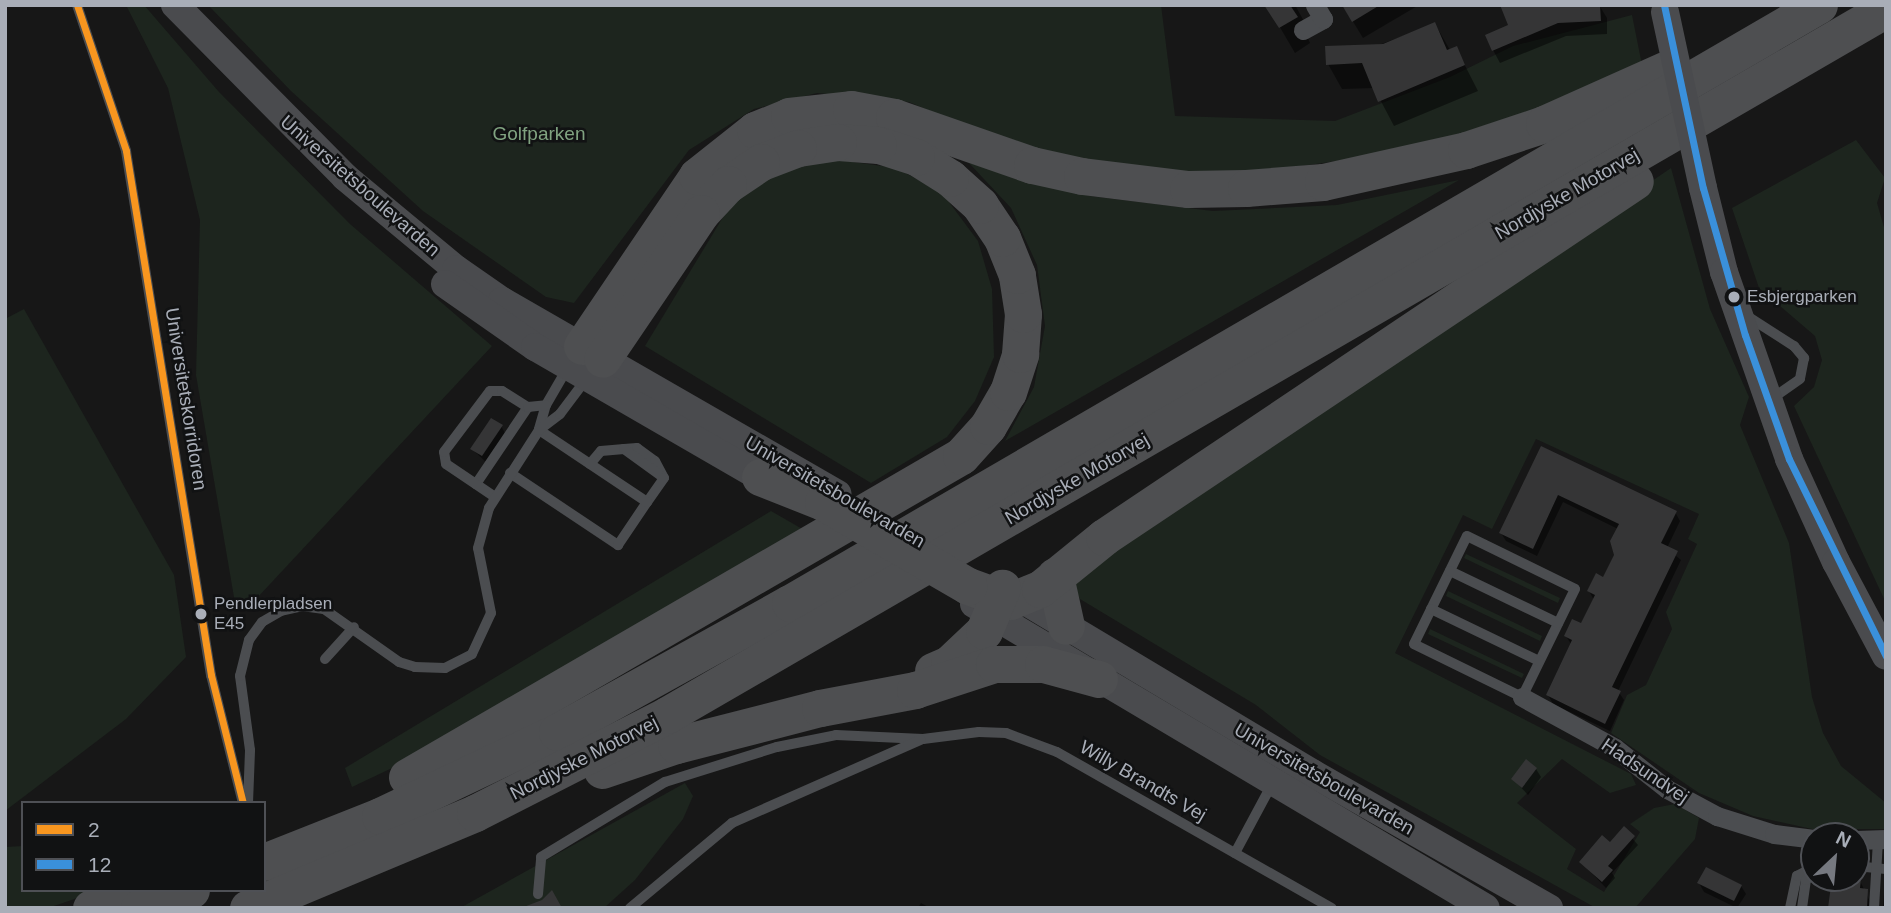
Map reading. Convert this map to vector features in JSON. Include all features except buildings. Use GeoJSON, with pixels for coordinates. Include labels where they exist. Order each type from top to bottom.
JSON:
{"type":"FeatureCollection","features":[{"type":"Feature","properties":{"kind":"highway"},"geometry":{"type":"LineString","coordinates":[[585,362],[697,176],[755,130],[789,117],[851,109],[894,117],[1032,165],[1135,186],[1235,188],[1323,181],[1466,150],[1544,124],[1641,82],[1795,5]]}},
{"type":"Feature","properties":{"kind":"highway","name":"Nordjyske Motorvej"},"geometry":{"type":"LineString","coordinates":[[266,861],[380,816],[556,732],[790,603],[1819,5]]}},
{"type":"Feature","properties":{"kind":"highway","name":"Nordjyske Motorvej"},"geometry":{"type":"LineString","coordinates":[[247,908],[382,854],[544,779],[679,708],[1886,9]]}},
{"type":"Feature","properties":{"kind":"highway"},"geometry":{"type":"LineString","coordinates":[[760,477],[824,501],[989,594],[1055,576],[1104,537],[1517,258],[1730,119],[1886,26]]}},
{"type":"Feature","properties":{"kind":"highway"},"geometry":{"type":"LineString","coordinates":[[266,844],[312,826],[459,749],[961,456],[988,426],[1012,379],[1020,354],[1023,314],[1017,275],[1002,237],[980,205],[939,171],[878,145],[838,142],[799,148],[761,162],[728,184],[701,213],[585,362]]}},
{"type":"Feature","properties":{"kind":"highway"},"geometry":{"type":"LineString","coordinates":[[1055,576],[1066,626]]}},
{"type":"Feature","properties":{"kind":"highway"},"geometry":{"type":"LineString","coordinates":[[881,694],[949,664],[989,594]]}},
{"type":"Feature","properties":{"kind":"highway"},"geometry":{"type":"LineString","coordinates":[[382,854],[676,744],[881,694],[915,690],[1005,662],[1043,664],[1098,679]]}},
{"type":"Feature","properties":{"kind":"highway"},"geometry":{"type":"LineString","coordinates":[[91,908],[139,892]]}},
{"type":"Feature","properties":{"kind":"highway"},"geometry":{"type":"LineString","coordinates":[[139,908],[185,892]]}},
{"type":"Feature","properties":{"kind":"main road","name":"Universitetsboulevarden"},"geometry":{"type":"LineString","coordinates":[[161,5],[244,97],[365,216],[480,310],[585,362],[824,501]]}},
{"type":"Feature","properties":{"kind":"main road","name":"Universitetsboulevarden"},"geometry":{"type":"LineString","coordinates":[[175,5],[252,88],[408,231],[585,362],[760,477]]}},
{"type":"Feature","properties":{"kind":"main road"},"geometry":{"type":"LineString","coordinates":[[1665,9],[1703,188],[1724,272],[1768,401],[1836,562],[1886,656]]}},
{"type":"Feature","properties":{"kind":"main road","name":"Universitetsboulevarden"},"geometry":{"type":"LineString","coordinates":[[989,594],[1066,626],[1549,908]]}},
{"type":"Feature","properties":{"kind":"main road","name":"Universitetsboulevarden"},"geometry":{"type":"LineString","coordinates":[[989,594],[1098,679],[1486,908]]}},
{"type":"Feature","properties":{"kind":"street"},"geometry":{"type":"LineString","coordinates":[[1303,30],[1323,19],[1315,5]]}},
{"type":"Feature","properties":{"kind":"street","name":"Hadsundvej"},"geometry":{"type":"LineString","coordinates":[[1522,697],[1615,748],[1667,789],[1717,816],[1774,834],[1800,837]]}},
{"type":"Feature","properties":{"kind":"lane","name":"Universitetskorridoren"},"geometry":{"type":"LineString","coordinates":[[77,5],[127,151],[211,675],[244,801]]}},
{"type":"Feature","properties":{"kind":"lane"},"geometry":{"type":"LineString","coordinates":[[1722,300],[1794,346],[1804,358],[1800,379],[1768,401]]}},
{"type":"Feature","properties":{"kind":"lane"},"geometry":{"type":"LineString","coordinates":[[245,801],[250,750],[240,676],[249,640],[262,622],[281,611],[302,606],[331,612],[399,662],[415,667],[445,668],[472,654],[491,613],[478,548],[495,497],[539,430],[546,405],[585,362]]}},
{"type":"Feature","properties":{"kind":"lane"},"geometry":{"type":"LineString","coordinates":[[539,430],[560,414],[585,362]]}},
{"type":"Feature","properties":{"kind":"lane"},"geometry":{"type":"LineString","coordinates":[[495,497],[446,464],[445,450],[490,391],[502,391],[528,407],[546,405]]}},
{"type":"Feature","properties":{"kind":"lane"},"geometry":{"type":"LineString","coordinates":[[476,484],[528,407]]}},
{"type":"Feature","properties":{"kind":"lane"},"geometry":{"type":"LineString","coordinates":[[539,430],[647,502]]}},
{"type":"Feature","properties":{"kind":"lane"},"geometry":{"type":"LineString","coordinates":[[510,473],[618,545],[664,478],[624,449],[601,451],[590,464]]}},
{"type":"Feature","properties":{"kind":"lane"},"geometry":{"type":"LineString","coordinates":[[1467,536],[1575,589],[1522,697],[1414,644],[1450,571],[1467,536]]}},
{"type":"Feature","properties":{"kind":"lane"},"geometry":{"type":"LineString","coordinates":[[1450,571],[1558,624]]}},
{"type":"Feature","properties":{"kind":"lane"},"geometry":{"type":"LineString","coordinates":[[1432,609],[1539,661]]}},
{"type":"Feature","properties":{"kind":"lane"},"geometry":{"type":"LineString","coordinates":[[325,659],[354,627]]}},
{"type":"Feature","properties":{"kind":"lane","name":"Willy Brandts Vej"},"geometry":{"type":"LineString","coordinates":[[538,894],[541,857],[665,782],[777,747],[836,735],[923,739],[979,732],[1031,739],[1332,908]]}},
{"type":"Feature","properties":{"kind":"lane","name":"Willy Brandts Vej"},"geometry":{"type":"LineString","coordinates":[[630,908],[732,823],[923,739]]}},
{"type":"Feature","properties":{"kind":"lane"},"geometry":{"type":"LineString","coordinates":[[1235,853],[1272,784]]}},
{"type":"Feature","properties":{"kind":"lane"},"geometry":{"type":"LineString","coordinates":[[1874,908],[1883,868],[1882,839]]}},
{"type":"Feature","properties":{"kind":"lane"},"geometry":{"type":"LineString","coordinates":[[1790,908],[1797,876],[1800,874]]}},
{"type":"Feature","properties":{"kind":"green space"},"geometry":{"type":"Polygon","coordinates":[[[126,5],[144,5],[219,92],[350,224],[492,346],[257,598],[235,603],[196,375],[200,220],[168,88],[126,5]]]}},
{"type":"Feature","properties":{"kind":"green space","name":"Golfparken"},"geometry":{"type":"Polygon","coordinates":[[[208,5],[1161,5],[1175,116],[1335,121],[1450,77],[1513,46],[1632,15],[1642,65],[1524,114],[1396,153],[1257,172],[1158,174],[1023,150],[909,102],[817,93],[754,109],[689,150],[574,303],[546,297],[423,211],[291,91],[208,5]]]}},
{"type":"Feature","properties":{"kind":"green space"},"geometry":{"type":"Polygon","coordinates":[[[1856,140],[1885,178],[1877,203],[1886,234],[1886,603],[1794,406],[1814,387],[1822,360],[1815,336],[1759,288],[1732,208],[1856,140]]]}},
{"type":"Feature","properties":{"kind":"green space"},"geometry":{"type":"Polygon","coordinates":[[[831,159],[897,168],[943,194],[978,241],[992,289],[994,357],[975,401],[947,437],[871,483],[645,346],[734,199],[778,169],[831,159]]]}},
{"type":"Feature","properties":{"kind":"green space"},"geometry":{"type":"Polygon","coordinates":[[[969,163],[1090,196],[1213,211],[1337,205],[1459,180],[1005,441],[1034,387],[1045,326],[1037,265],[1011,208],[969,163]]]}},
{"type":"Feature","properties":{"kind":"green space"},"geometry":{"type":"Polygon","coordinates":[[[1671,168],[1710,309],[1749,397],[1740,425],[1789,543],[1812,697],[1823,733],[1841,766],[1886,803],[1886,829],[1870,829],[1870,822],[1800,822],[1800,826],[1753,816],[1699,793],[1611,733],[1627,695],[1646,685],[1672,629],[1666,612],[1697,544],[1688,539],[1699,514],[1536,439],[1492,529],[1463,515],[1395,653],[1631,774],[1636,785],[1610,793],[1562,759],[1517,803],[1576,849],[1567,869],[1604,892],[1640,832],[1630,824],[1654,808],[1675,804],[1699,818],[1695,839],[1635,908],[1596,908],[1320,755],[1256,705],[1080,599],[1073,585],[1082,571],[1671,168]]]}},
{"type":"Feature","properties":{"kind":"green space"},"geometry":{"type":"Polygon","coordinates":[[[24,309],[174,575],[186,657],[126,719],[5,811],[5,319],[24,309]]]}},
{"type":"Feature","properties":{"kind":"green space"},"geometry":{"type":"Polygon","coordinates":[[[771,511],[811,534],[409,760],[352,787],[345,768],[771,511]]]}},
{"type":"Feature","properties":{"kind":"green space"},"geometry":{"type":"Polygon","coordinates":[[[1466,554],[1560,598],[1558,603],[1464,558],[1466,554]]]}},
{"type":"Feature","properties":{"kind":"green space"},"geometry":{"type":"Polygon","coordinates":[[[1448,591],[1542,636],[1540,641],[1446,596],[1448,591]]]}},
{"type":"Feature","properties":{"kind":"green space"},"geometry":{"type":"Polygon","coordinates":[[[1430,629],[1524,674],[1522,678],[1428,634],[1430,629]]]}},
{"type":"Feature","properties":{"kind":"green space"},"geometry":{"type":"Polygon","coordinates":[[[685,783],[693,796],[683,819],[635,880],[604,908],[460,908],[685,783]]]}},
{"type":"Feature","properties":{"kind":"green space"},"geometry":{"type":"Polygon","coordinates":[[[21,846],[21,892],[95,892],[48,908],[5,908],[5,847],[21,846]]]}},
{"type":"Feature","properties":{"kind":"transit line","name":"2"},"geometry":{"type":"LineString","coordinates":[[77,5],[126,151],[211,675],[242,801]]}},
{"type":"Feature","properties":{"kind":"transit line","name":"12"},"geometry":{"type":"LineString","coordinates":[[1664,5],[1703,188],[1745,335],[1789,459],[1886,656]]}},
{"type":"Feature","properties":{"kind":"place","name":"Esbjergparken"},"geometry":{"type":"Point","coordinates":[1734,297]}},
{"type":"Feature","properties":{"kind":"place","name":"Pendlerpladsen E45"},"geometry":{"type":"Point","coordinates":[201,614]}}]}
